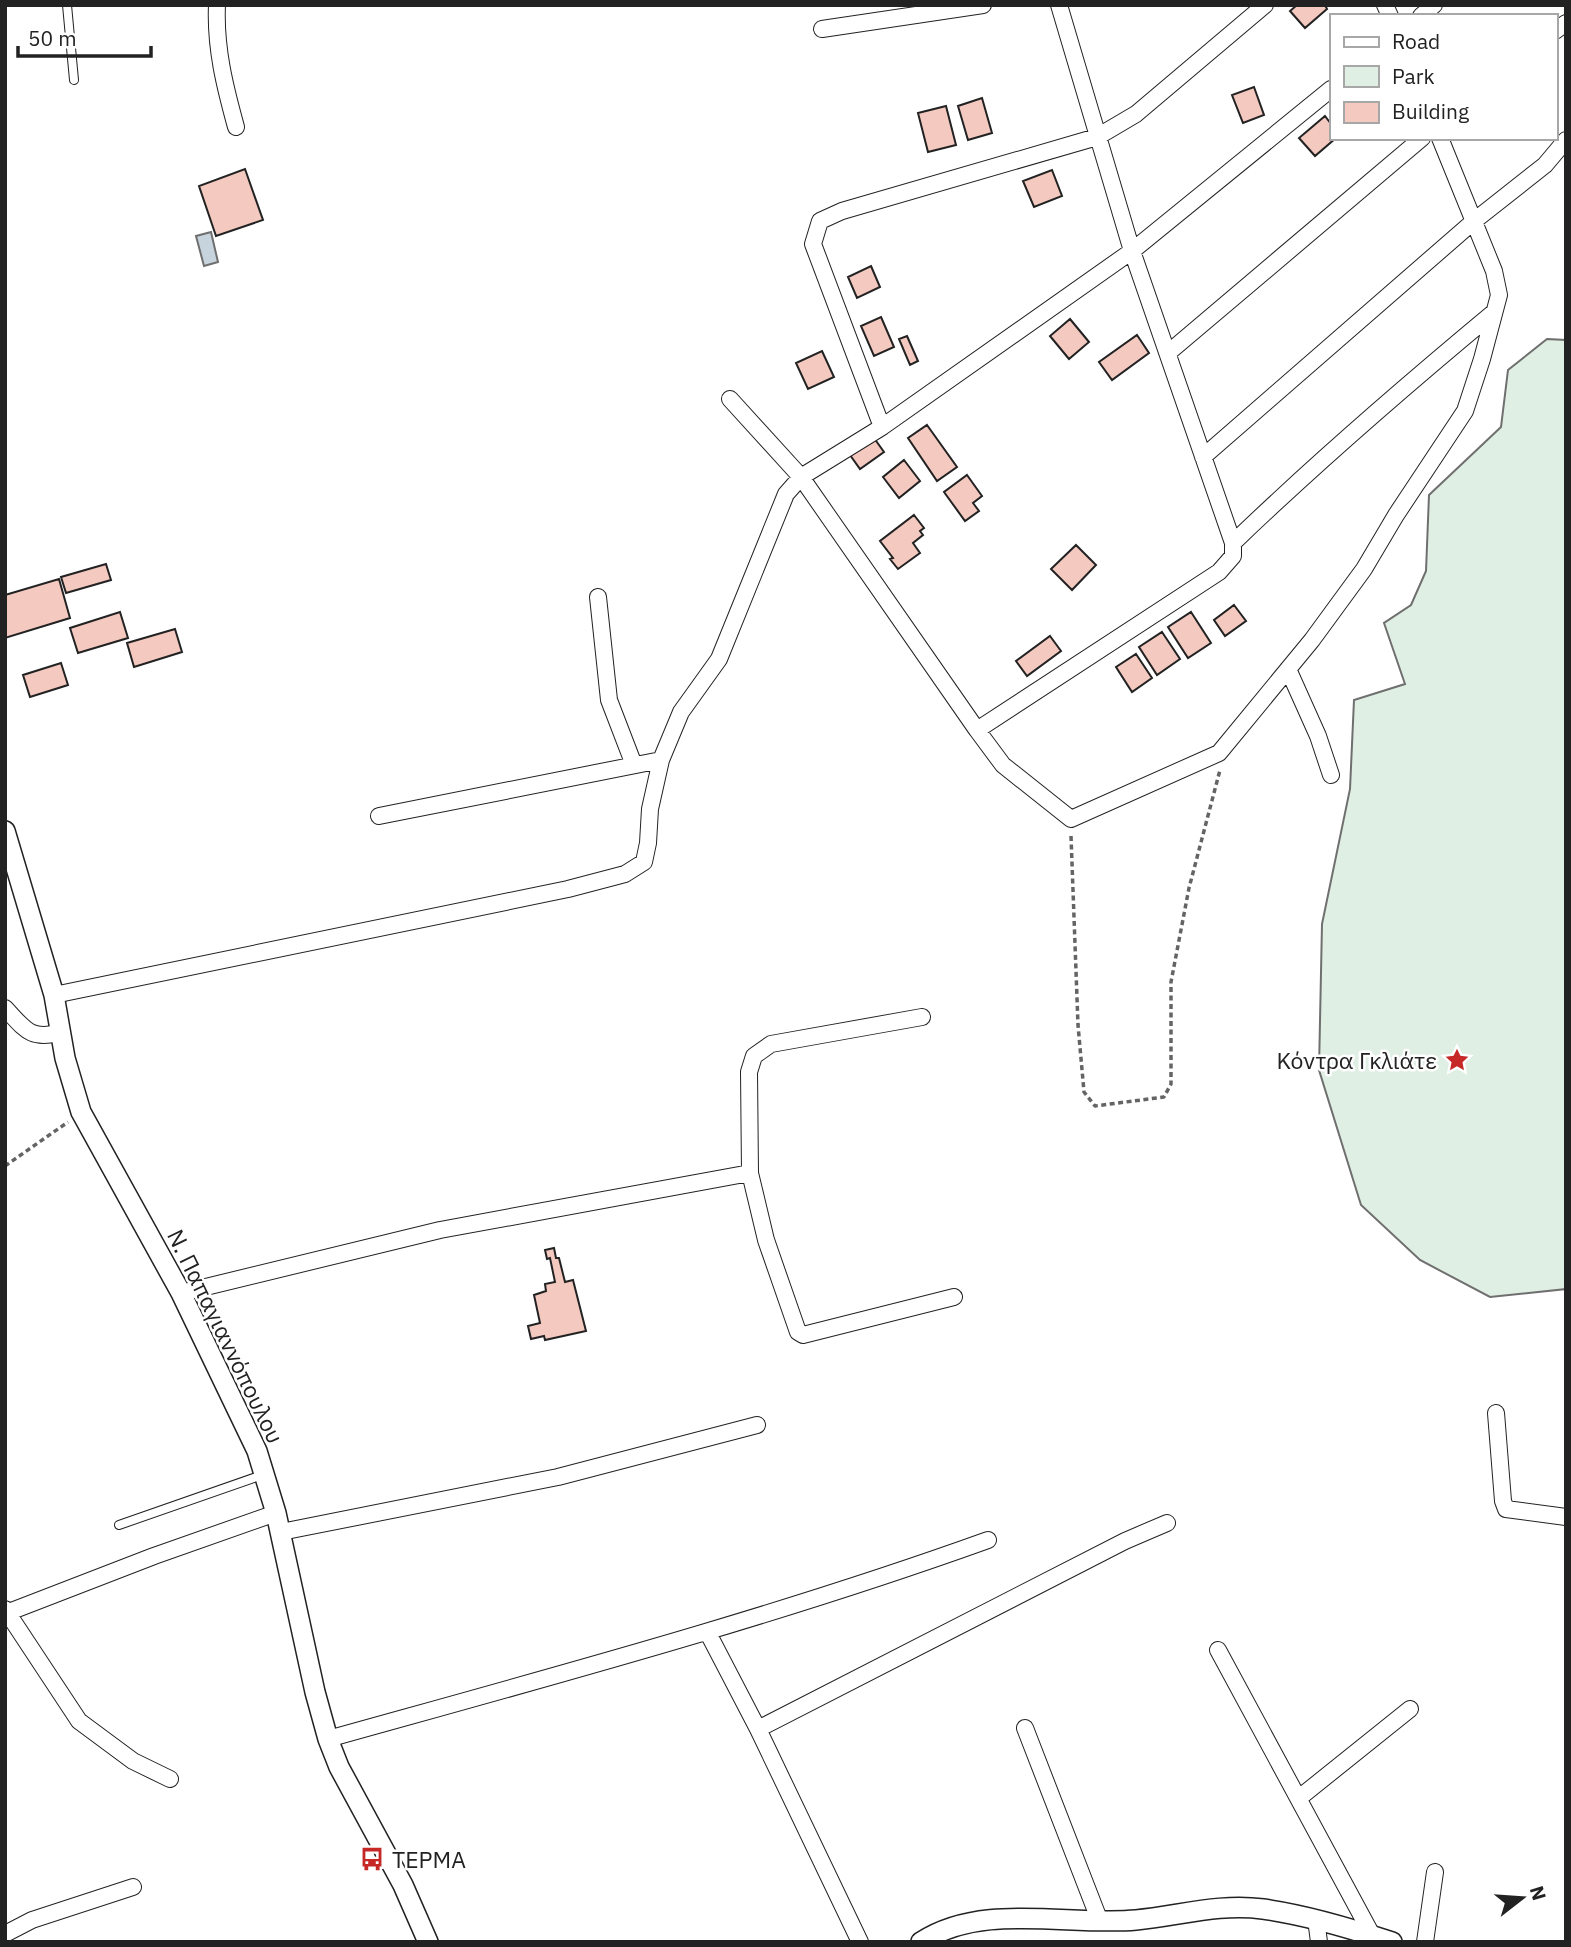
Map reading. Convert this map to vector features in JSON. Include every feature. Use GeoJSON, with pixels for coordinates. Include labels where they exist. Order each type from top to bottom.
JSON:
{"type":"FeatureCollection","features":[{"type":"Feature","properties":{"kind":"street"},"geometry":{"type":"LineString","coordinates":[[217,5],[216,32],[223,79],[236,127]]}},
{"type":"Feature","properties":{"kind":"street"},"geometry":{"type":"LineString","coordinates":[[822,29],[983,5]]}},
{"type":"Feature","properties":{"kind":"street"},"geometry":{"type":"LineString","coordinates":[[977,730],[1219,572],[1233,556],[1233,542],[1132,251],[1059,5]]}},
{"type":"Feature","properties":{"kind":"street"},"geometry":{"type":"LineString","coordinates":[[883,427],[813,244],[820,221],[842,211],[1097,137],[1136,114],[1265,5]]}},
{"type":"Feature","properties":{"kind":"street"},"geometry":{"type":"LineString","coordinates":[[54,995],[568,889],[625,874],[644,862],[650,809],[661,760],[681,712],[719,659],[786,494],[801,477],[883,427],[1132,251],[1330,90]]}},
{"type":"Feature","properties":{"kind":"street"},"geometry":{"type":"LineString","coordinates":[[1168,353],[1420,140]]}},
{"type":"Feature","properties":{"kind":"street"},"geometry":{"type":"LineString","coordinates":[[730,398],[801,477],[1003,765],[1071,820],[1219,753],[1288,669],[1364,569],[1396,515],[1465,411],[1499,295],[1494,271],[1441,140]]}},
{"type":"Feature","properties":{"kind":"street"},"geometry":{"type":"LineString","coordinates":[[1203,457],[1474,221],[1545,165],[1566,140]]}},
{"type":"Feature","properties":{"kind":"street"},"geometry":{"type":"LineString","coordinates":[[1233,542],[1299,479],[1493,313]]}},
{"type":"Feature","properties":{"kind":"street"},"geometry":{"type":"LineString","coordinates":[[598,597],[609,700],[634,765]]}},
{"type":"Feature","properties":{"kind":"street"},"geometry":{"type":"LineString","coordinates":[[1288,669],[1318,736],[1331,775]]}},
{"type":"Feature","properties":{"kind":"street"},"geometry":{"type":"LineString","coordinates":[[379,817],[661,760]]}},
{"type":"Feature","properties":{"kind":"street","name":"Ν. Παπαγιαννόπουλου"},"geometry":{"type":"LineString","coordinates":[[5,831],[54,995],[72,1084],[81,1112],[181,1293],[257,1451],[279,1523],[315,1692],[328,1739],[339,1767],[403,1885],[429,1942]]}},
{"type":"Feature","properties":{"kind":"street"},"geometry":{"type":"LineString","coordinates":[[5,1008],[24,1029],[35,1036],[45,1037],[61,1032]]}},
{"type":"Feature","properties":{"kind":"street"},"geometry":{"type":"LineString","coordinates":[[922,1017],[771,1044],[754,1056],[749,1072],[750,1173],[766,1240],[798,1332],[803,1335],[954,1297]]}},
{"type":"Feature","properties":{"kind":"street"},"geometry":{"type":"LineString","coordinates":[[181,1293],[440,1230],[750,1173]]}},
{"type":"Feature","properties":{"kind":"street"},"geometry":{"type":"LineString","coordinates":[[1496,1412],[1506,1509],[1566,1517]]}},
{"type":"Feature","properties":{"kind":"street"},"geometry":{"type":"LineString","coordinates":[[170,1779],[134,1761],[79,1721],[7,1610],[154,1556],[279,1523],[558,1477],[757,1425]]}},
{"type":"Feature","properties":{"kind":"street"},"geometry":{"type":"LineString","coordinates":[[758,1729],[1125,1541],[1167,1523]]}},
{"type":"Feature","properties":{"kind":"street"},"geometry":{"type":"LineString","coordinates":[[328,1739],[708,1633],[885,1577],[988,1539]]}},
{"type":"Feature","properties":{"kind":"street"},"geometry":{"type":"LineString","coordinates":[[708,1633],[758,1729],[860,1942]]}},
{"type":"Feature","properties":{"kind":"street"},"geometry":{"type":"LineString","coordinates":[[1218,1650],[1372,1936]]}},
{"type":"Feature","properties":{"kind":"street"},"geometry":{"type":"LineString","coordinates":[[1299,1798],[1410,1709]]}},
{"type":"Feature","properties":{"kind":"street"},"geometry":{"type":"LineString","coordinates":[[1025,1728],[1099,1919]]}},
{"type":"Feature","properties":{"kind":"street"},"geometry":{"type":"LineString","coordinates":[[1425,1942],[1435,1872]]}},
{"type":"Feature","properties":{"kind":"street"},"geometry":{"type":"LineString","coordinates":[[5,1934],[32,1920],[133,1887]]}},
{"type":"Feature","properties":{"kind":"street"},"geometry":{"type":"LineString","coordinates":[[921,1942],[951,1926],[971,1922],[1135,1920],[1207,1908],[1234,1907],[1263,1909],[1316,1919],[1392,1942]]}},
{"type":"Feature","properties":{"kind":"street"},"geometry":{"type":"LineString","coordinates":[[1316,1919],[1319,1942]]}},
{"type":"Feature","properties":{"kind":"lane"},"geometry":{"type":"LineString","coordinates":[[67,5],[74,80]]}},
{"type":"Feature","properties":{"kind":"lane"},"geometry":{"type":"LineString","coordinates":[[119,1525],[265,1474]]}},
{"type":"Feature","properties":{"kind":"path"},"geometry":{"type":"LineString","coordinates":[[1071,820],[1078,1025],[1084,1092],[1095,1105],[1164,1097],[1171,1084],[1171,982],[1188,888],[1220,773],[1219,753]]}},
{"type":"Feature","properties":{"kind":"path"},"geometry":{"type":"LineString","coordinates":[[5,1166],[81,1112]]}},
{"type":"Feature","properties":{"kind":"green space"},"geometry":{"type":"Polygon","coordinates":[[[1547,339],[1566,340],[1566,1289],[1490,1297],[1420,1260],[1361,1205],[1319,1070],[1322,924],[1350,789],[1354,700],[1405,684],[1384,623],[1411,605],[1426,571],[1429,495],[1501,427],[1508,370],[1547,339]]]}},
{"type":"Feature","properties":{"kind":"shaded area"},"geometry":{"type":"Polygon","coordinates":[[[211,232],[218,262],[204,266],[196,236],[211,232]]]}},
{"type":"Feature","properties":{"kind":"building"},"geometry":{"type":"Polygon","coordinates":[[[1297,5],[1325,5],[1327,9],[1305,28],[1290,11],[1297,5]]]}},
{"type":"Feature","properties":{"kind":"building"},"geometry":{"type":"Polygon","coordinates":[[[1254,87],[1264,115],[1243,123],[1232,95],[1254,87]]]}},
{"type":"Feature","properties":{"kind":"building"},"geometry":{"type":"Polygon","coordinates":[[[982,98],[992,133],[968,140],[958,106],[982,98]]]}},
{"type":"Feature","properties":{"kind":"building"},"geometry":{"type":"Polygon","coordinates":[[[946,106],[956,145],[928,152],[918,113],[946,106]]]}},
{"type":"Feature","properties":{"kind":"building"},"geometry":{"type":"Polygon","coordinates":[[[1325,116],[1330,123],[1330,140],[1334,140],[1315,156],[1299,138],[1325,116]]]}},
{"type":"Feature","properties":{"kind":"building"},"geometry":{"type":"Polygon","coordinates":[[[245,169],[263,220],[216,236],[199,186],[245,169]]]}},
{"type":"Feature","properties":{"kind":"building"},"geometry":{"type":"Polygon","coordinates":[[[1052,170],[1062,196],[1034,207],[1023,181],[1052,170]]]}},
{"type":"Feature","properties":{"kind":"building"},"geometry":{"type":"Polygon","coordinates":[[[871,266],[880,287],[857,298],[848,277],[871,266]]]}},
{"type":"Feature","properties":{"kind":"building"},"geometry":{"type":"Polygon","coordinates":[[[881,317],[894,347],[874,356],[861,326],[881,317]]]}},
{"type":"Feature","properties":{"kind":"building"},"geometry":{"type":"Polygon","coordinates":[[[1070,319],[1089,342],[1069,359],[1050,336],[1070,319]]]}},
{"type":"Feature","properties":{"kind":"building"},"geometry":{"type":"Polygon","coordinates":[[[1137,335],[1149,353],[1112,380],[1099,362],[1137,335]]]}},
{"type":"Feature","properties":{"kind":"building"},"geometry":{"type":"Polygon","coordinates":[[[907,336],[918,361],[910,365],[899,339],[907,336]]]}},
{"type":"Feature","properties":{"kind":"building"},"geometry":{"type":"Polygon","coordinates":[[[822,351],[834,377],[808,389],[796,363],[822,351]]]}},
{"type":"Feature","properties":{"kind":"building"},"geometry":{"type":"Polygon","coordinates":[[[927,425],[957,467],[937,481],[908,438],[927,425]]]}},
{"type":"Feature","properties":{"kind":"building"},"geometry":{"type":"Polygon","coordinates":[[[874,438],[884,452],[860,469],[850,455],[874,438]]]}},
{"type":"Feature","properties":{"kind":"building"},"geometry":{"type":"Polygon","coordinates":[[[904,460],[920,481],[899,498],[883,477],[904,460]]]}},
{"type":"Feature","properties":{"kind":"building"},"geometry":{"type":"Polygon","coordinates":[[[967,475],[982,496],[973,503],[979,511],[965,521],[944,492],[967,475]]]}},
{"type":"Feature","properties":{"kind":"building"},"geometry":{"type":"Polygon","coordinates":[[[914,515],[924,528],[920,531],[923,535],[913,543],[920,553],[898,569],[880,541],[914,515]]]}},
{"type":"Feature","properties":{"kind":"building"},"geometry":{"type":"Polygon","coordinates":[[[1076,545],[1096,565],[1072,590],[1051,569],[1076,545]]]}},
{"type":"Feature","properties":{"kind":"building"},"geometry":{"type":"Polygon","coordinates":[[[106,564],[111,580],[66,593],[61,577],[106,564]]]}},
{"type":"Feature","properties":{"kind":"building"},"geometry":{"type":"Polygon","coordinates":[[[59,579],[70,618],[5,638],[5,595],[59,579]]]}},
{"type":"Feature","properties":{"kind":"building"},"geometry":{"type":"Polygon","coordinates":[[[1234,605],[1246,621],[1225,636],[1214,620],[1234,605]]]}},
{"type":"Feature","properties":{"kind":"building"},"geometry":{"type":"Polygon","coordinates":[[[120,612],[128,638],[78,653],[70,628],[120,612]]]}},
{"type":"Feature","properties":{"kind":"building"},"geometry":{"type":"Polygon","coordinates":[[[1191,612],[1211,643],[1188,658],[1168,627],[1191,612]]]}},
{"type":"Feature","properties":{"kind":"building"},"geometry":{"type":"Polygon","coordinates":[[[175,629],[182,652],[134,667],[127,643],[175,629]]]}},
{"type":"Feature","properties":{"kind":"building"},"geometry":{"type":"Polygon","coordinates":[[[1162,632],[1180,659],[1157,675],[1139,647],[1162,632]]]}},
{"type":"Feature","properties":{"kind":"building"},"geometry":{"type":"Polygon","coordinates":[[[1050,636],[1061,651],[1027,676],[1016,661],[1050,636]]]}},
{"type":"Feature","properties":{"kind":"building"},"geometry":{"type":"Polygon","coordinates":[[[1136,654],[1152,678],[1132,692],[1116,667],[1136,654]]]}},
{"type":"Feature","properties":{"kind":"building"},"geometry":{"type":"Polygon","coordinates":[[[61,663],[68,685],[30,697],[23,675],[61,663]]]}},
{"type":"Feature","properties":{"kind":"building"},"geometry":{"type":"Polygon","coordinates":[[[554,1248],[565,1282],[573,1280],[586,1331],[545,1340],[544,1336],[531,1339],[528,1326],[540,1323],[534,1295],[546,1291],[545,1284],[555,1282],[550,1258],[547,1259],[545,1250],[554,1248]]]}},
{"type":"Feature","properties":{"kind":"place","name":"Κόντρα Γκλιάτε"},"geometry":{"type":"Point","coordinates":[1457,1060]}},
{"type":"Feature","properties":{"kind":"place","name":"ΤΕΡΜΑ"},"geometry":{"type":"Point","coordinates":[372,1859]}}]}
